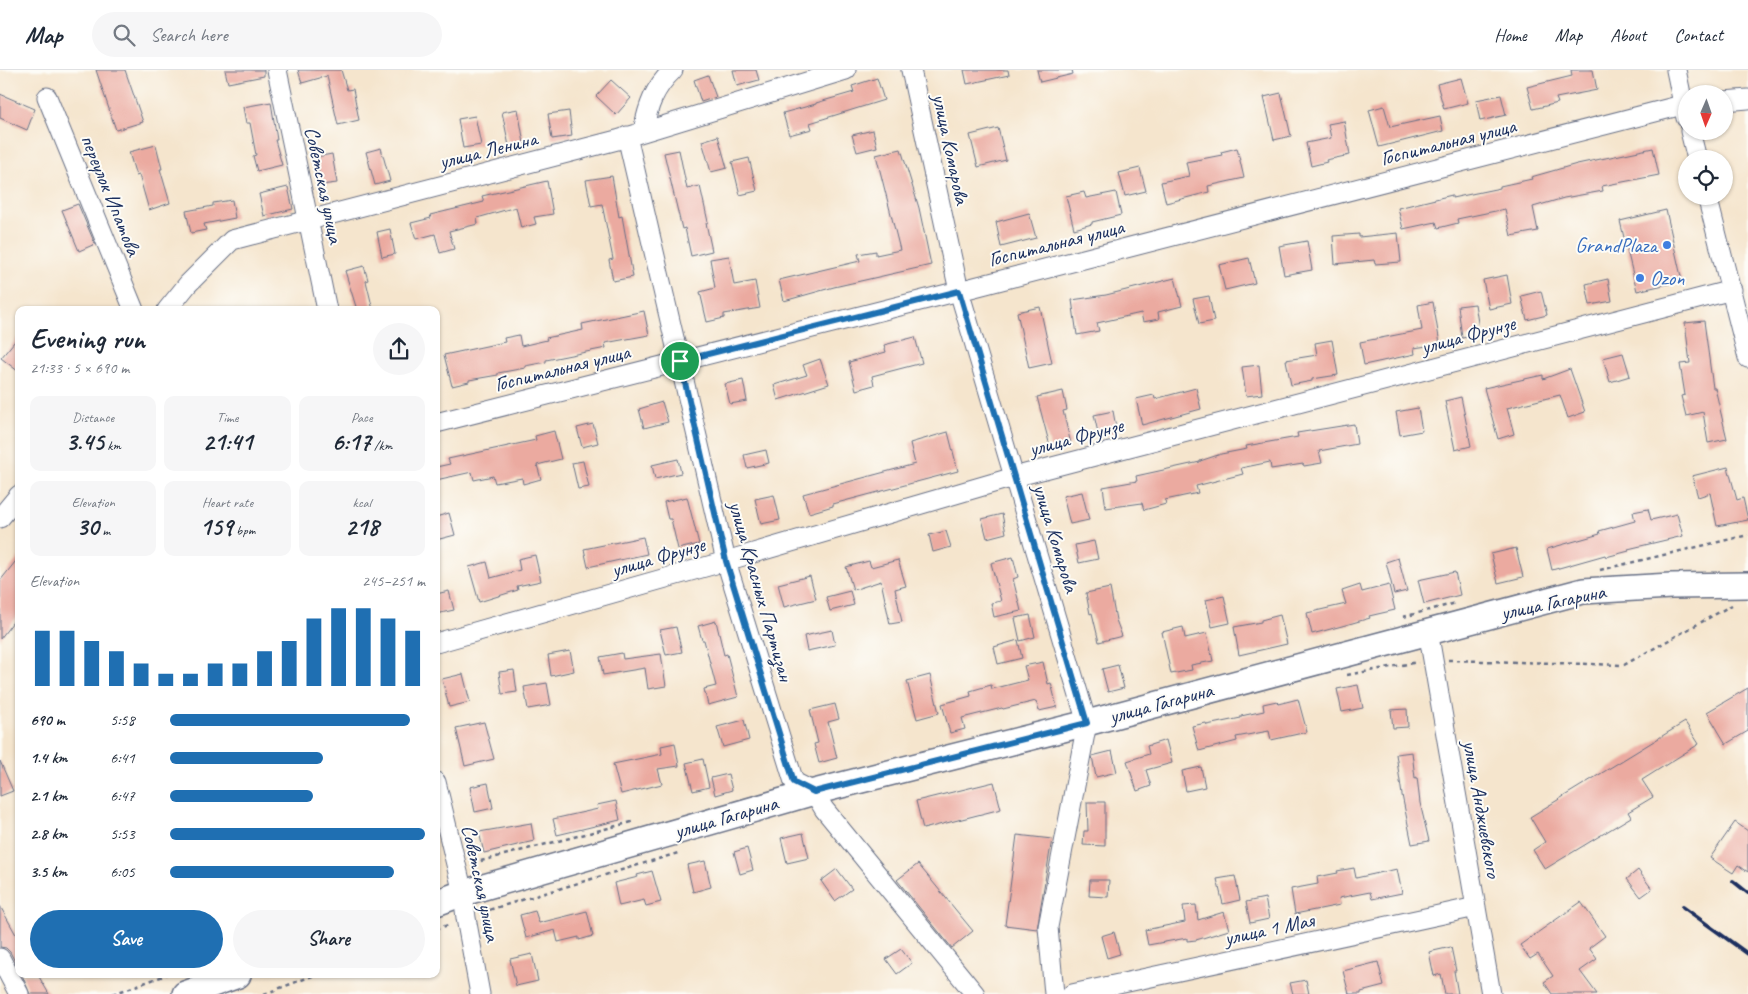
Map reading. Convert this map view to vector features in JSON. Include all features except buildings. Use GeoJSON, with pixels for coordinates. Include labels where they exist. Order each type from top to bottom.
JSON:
{"type":"FeatureCollection","features":[{"type":"Feature","properties":{"kind":"main road","name":"улица Гагарина"},"geometry":{"type":"LineString","coordinates":[[440,902],[814,792],[1087,723],[1583,591],[1671,586],[1748,585]]}},
{"type":"Feature","properties":{"kind":"main road"},"geometry":{"type":"LineString","coordinates":[[185,994],[230,978]]}},
{"type":"Feature","properties":{"kind":"street","name":"Советская улица"},"geometry":{"type":"LineString","coordinates":[[277,70],[326,306]]}},
{"type":"Feature","properties":{"kind":"street"},"geometry":{"type":"LineString","coordinates":[[635,134],[648,105],[664,78],[673,70]]}},
{"type":"Feature","properties":{"kind":"street","name":"улица Ленина"},"geometry":{"type":"LineString","coordinates":[[170,306],[188,284],[232,240],[635,134],[846,70]]}},
{"type":"Feature","properties":{"kind":"street","name":"улица Комарова"},"geometry":{"type":"LineString","coordinates":[[911,70],[959,291],[1087,723],[1048,927],[1054,994]]}},
{"type":"Feature","properties":{"kind":"street"},"geometry":{"type":"LineString","coordinates":[[1676,70],[1679,85]]}},
{"type":"Feature","properties":{"kind":"street","name":"переулок Ипатова"},"geometry":{"type":"LineString","coordinates":[[47,97],[132,306]]}},
{"type":"Feature","properties":{"kind":"street"},"geometry":{"type":"LineString","coordinates":[[1733,100],[1748,99]]}},
{"type":"Feature","properties":{"kind":"street","name":"Госпитальная улица"},"geometry":{"type":"LineString","coordinates":[[440,421],[1678,111]]}},
{"type":"Feature","properties":{"kind":"street","name":"улица Красных Партизан"},"geometry":{"type":"LineString","coordinates":[[635,134],[680,361],[726,561],[794,782],[814,792],[824,809],[975,994]]}},
{"type":"Feature","properties":{"kind":"street"},"geometry":{"type":"LineString","coordinates":[[1709,205],[1748,358]]}},
{"type":"Feature","properties":{"kind":"street","name":"улица Фрунзе"},"geometry":{"type":"LineString","coordinates":[[440,643],[1014,477],[1732,290]]}},
{"type":"Feature","properties":{"kind":"street"},"geometry":{"type":"LineString","coordinates":[[0,518],[15,500]]}},
{"type":"Feature","properties":{"kind":"street","name":"улица Анджиевского"},"geometry":{"type":"LineString","coordinates":[[1428,631],[1492,994]]}},
{"type":"Feature","properties":{"kind":"street","name":"Советская улица"},"geometry":{"type":"LineString","coordinates":[[440,799],[463,894],[480,994]]}},
{"type":"Feature","properties":{"kind":"street","name":"улица 1 Мая"},"geometry":{"type":"LineString","coordinates":[[1072,994],[1476,907]]}},
{"type":"Feature","properties":{"kind":"street"},"geometry":{"type":"LineString","coordinates":[[0,958],[19,994]]}},
{"type":"Feature","properties":{"kind":"path"},"geometry":{"type":"LineString","coordinates":[[113,994],[158,978]]}},
{"type":"Feature","properties":{"kind":"path"},"geometry":{"type":"LineString","coordinates":[[264,994],[307,978]]}},
{"type":"Feature","properties":{"kind":"railway"},"geometry":{"type":"LineString","coordinates":[[1733,881],[1748,893]]}},
{"type":"Feature","properties":{"kind":"railway"},"geometry":{"type":"LineString","coordinates":[[1683,907],[1748,954]]}},
{"type":"Feature","properties":{"kind":"place","name":"GrandPlaza"},"geometry":{"type":"Point","coordinates":[1667,245]}},
{"type":"Feature","properties":{"kind":"place","name":"Ozon"},"geometry":{"type":"Point","coordinates":[1640,278]}},
{"type":"Feature","properties":{"kind":"route"},"geometry":{"type":"LineString","coordinates":[[959,291],[1087,723],[814,792],[794,782],[726,561],[680,361],[959,291]]}}]}
